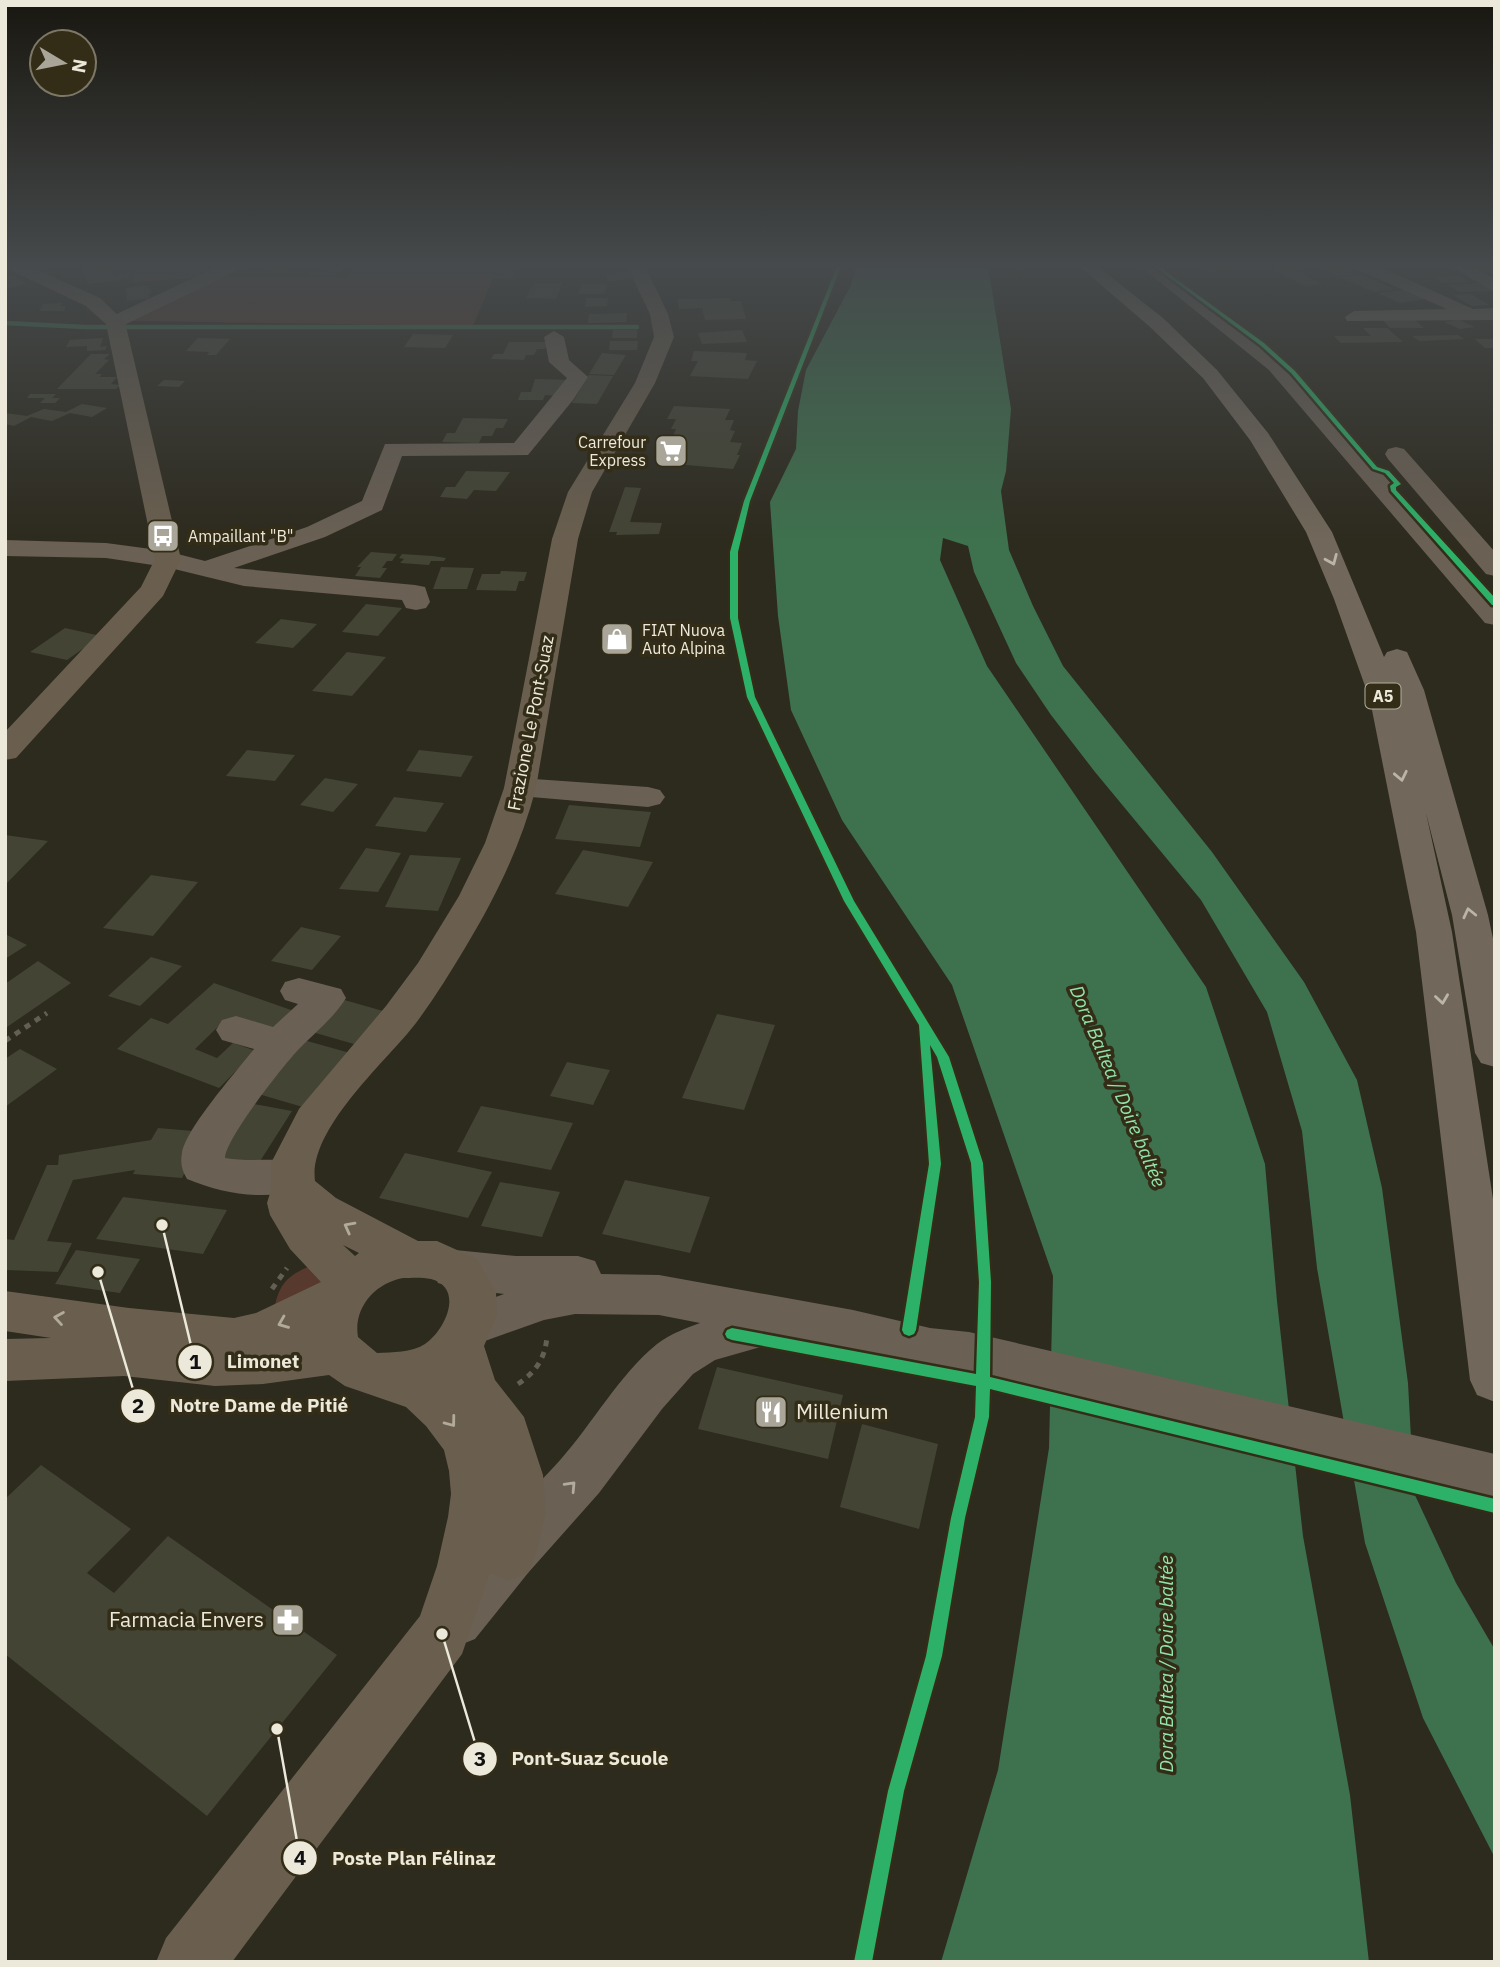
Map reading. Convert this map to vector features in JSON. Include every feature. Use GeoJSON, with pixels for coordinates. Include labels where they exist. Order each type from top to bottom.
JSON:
{"type":"FeatureCollection","features":[{"type":"Feature","properties":{"kind":"highway","name":"A5"},"geometry":{"type":"LineString","coordinates":[[1193,358],[1210,374],[1259,438],[1320,531],[1385,700],[1433,932],[1495,1380]]}},
{"type":"Feature","properties":{"kind":"highway","name":"A5"},"geometry":{"type":"LineString","coordinates":[[1214,358],[1282,435],[1340,527],[1373,594],[1409,690],[1470,915],[1495,1053]]}},
{"type":"Feature","properties":{"kind":"main road"},"geometry":{"type":"LineString","coordinates":[[5,751],[153,590],[168,559],[123,358]]}},
{"type":"Feature","properties":{"kind":"main road","name":"Frazione Le Pont-Suaz"},"geometry":{"type":"LineString","coordinates":[[292,1182],[299,1148],[320,1112],[412,999],[452,939],[486,879],[512,820],[520,788],[565,539],[580,492],[645,383],[655,358]]}},
{"type":"Feature","properties":{"kind":"main road"},"geometry":{"type":"LineString","coordinates":[[292,1182],[320,1211],[409,1258]]}},
{"type":"Feature","properties":{"kind":"main road"},"geometry":{"type":"LineString","coordinates":[[292,1182],[289,1204],[297,1226],[348,1288]]}},
{"type":"Feature","properties":{"kind":"main road"},"geometry":{"type":"LineString","coordinates":[[5,1311],[129,1329],[234,1339],[262,1332],[302,1315],[348,1288],[376,1265],[409,1258],[433,1260],[454,1269],[466,1280],[474,1294],[475,1310],[465,1336],[446,1358],[412,1374],[357,1363],[215,1365],[124,1355],[5,1360]]}},
{"type":"Feature","properties":{"kind":"main road"},"geometry":{"type":"LineString","coordinates":[[190,1962],[442,1634],[474,1525],[479,1478],[469,1447],[423,1390],[357,1363],[332,1333],[334,1313],[348,1288]]}},
{"type":"Feature","properties":{"kind":"main road"},"geometry":{"type":"LineString","coordinates":[[465,1336],[474,1391],[506,1433],[517,1475],[519,1513],[508,1554]]}},
{"type":"Feature","properties":{"kind":"street"},"geometry":{"type":"LineString","coordinates":[[204,570],[316,532],[373,505],[393,449],[520,450],[571,391],[578,377],[559,362],[558,358]]}},
{"type":"Feature","properties":{"kind":"street"},"geometry":{"type":"LineString","coordinates":[[1266,358],[1493,615]]}},
{"type":"Feature","properties":{"kind":"street"},"geometry":{"type":"LineString","coordinates":[[1396,454],[1495,568]]}},
{"type":"Feature","properties":{"kind":"street"},"geometry":{"type":"LineString","coordinates":[[5,548],[54,545],[168,559],[243,578],[415,593],[416,602]]}},
{"type":"Feature","properties":{"kind":"street"},"geometry":{"type":"LineString","coordinates":[[520,788],[648,797]]}},
{"type":"Feature","properties":{"kind":"street"},"geometry":{"type":"LineString","coordinates":[[292,1182],[217,1173],[203,1167],[204,1150],[226,1114],[281,1044],[327,998],[299,990]]}},
{"type":"Feature","properties":{"kind":"street"},"geometry":{"type":"LineString","coordinates":[[236,1030],[281,1044]]}},
{"type":"Feature","properties":{"kind":"street"},"geometry":{"type":"LineString","coordinates":[[454,1269],[540,1279],[603,1273],[893,1326],[941,1337],[980,1356]]}},
{"type":"Feature","properties":{"kind":"street"},"geometry":{"type":"LineString","coordinates":[[465,1336],[542,1301],[575,1294],[659,1296],[930,1349],[980,1356],[1495,1478]]}},
{"type":"Feature","properties":{"kind":"street"},"geometry":{"type":"LineString","coordinates":[[442,1634],[508,1554],[580,1476],[644,1393],[675,1359],[702,1343],[792,1320]]}},
{"type":"Feature","properties":{"kind":"path"},"geometry":{"type":"LineString","coordinates":[[5,1041],[47,1013]]}},
{"type":"Feature","properties":{"kind":"path"},"geometry":{"type":"LineString","coordinates":[[483,1404],[531,1377],[541,1360],[548,1347],[542,1301]]}},
{"type":"Feature","properties":{"kind":"shaded area"},"geometry":{"type":"Polygon","coordinates":[[[316,1263],[324,1280],[308,1302],[275,1305],[284,1283],[316,1263]]]}},
{"type":"Feature","properties":{"kind":"water","name":"Dora Baltea / Doire baltée"},"geometry":{"type":"Polygon","coordinates":[[[812,358],[1003,358],[1011,409],[1006,471],[1001,491],[1009,550],[1033,606],[1063,666],[1212,852],[1304,982],[1357,1080],[1382,1188],[1408,1383],[1414,1493],[1456,1583],[1495,1650],[1495,1858],[1423,1718],[1365,1543],[1317,1268],[1302,1131],[1267,1012],[1201,900],[1095,772],[1051,715],[1016,663],[974,572],[968,546],[943,538],[940,560],[987,666],[1206,987],[1265,1164],[1303,1536],[1350,1795],[1369,1962],[941,1962],[998,1770],[1049,1448],[1053,1276],[952,985],[842,820],[791,710],[778,616],[770,502],[796,449],[798,411],[806,370],[812,358]]]}},
{"type":"Feature","properties":{"kind":"building"},"geometry":{"type":"Polygon","coordinates":[[[87,358],[109,360],[95,374],[102,374],[99,377],[117,377],[111,384],[120,385],[116,389],[57,389],[87,358]]]}},
{"type":"Feature","properties":{"kind":"building"},"geometry":{"type":"Polygon","coordinates":[[[492,358],[525,358],[524,360],[492,358]]]}},
{"type":"Feature","properties":{"kind":"building"},"geometry":{"type":"Polygon","coordinates":[[[599,358],[624,358],[614,375],[589,374],[599,358]]]}},
{"type":"Feature","properties":{"kind":"building"},"geometry":{"type":"Polygon","coordinates":[[[692,358],[746,358],[745,360],[757,361],[748,379],[690,376],[698,361],[691,361],[692,358]]]}},
{"type":"Feature","properties":{"kind":"building"},"geometry":{"type":"Polygon","coordinates":[[[589,375],[613,376],[597,404],[572,403],[589,375]]]}},
{"type":"Feature","properties":{"kind":"building"},"geometry":{"type":"Polygon","coordinates":[[[535,379],[572,380],[561,396],[545,395],[543,400],[518,400],[521,392],[531,392],[535,379]]]}},
{"type":"Feature","properties":{"kind":"building"},"geometry":{"type":"Polygon","coordinates":[[[164,380],[185,381],[179,387],[157,386],[164,380]]]}},
{"type":"Feature","properties":{"kind":"building"},"geometry":{"type":"Polygon","coordinates":[[[30,394],[56,394],[52,398],[60,398],[55,403],[40,403],[45,398],[27,398],[30,394]]]}},
{"type":"Feature","properties":{"kind":"building"},"geometry":{"type":"Polygon","coordinates":[[[82,404],[107,408],[92,417],[70,413],[52,421],[31,417],[14,426],[5,424],[5,413],[27,416],[44,409],[66,412],[82,404]]]}},
{"type":"Feature","properties":{"kind":"building"},"geometry":{"type":"Polygon","coordinates":[[[674,406],[730,409],[725,420],[734,420],[730,430],[735,431],[730,442],[742,443],[733,469],[675,464],[681,454],[673,454],[679,441],[671,441],[676,429],[671,429],[676,419],[667,419],[674,406]]]}},
{"type":"Feature","properties":{"kind":"building"},"geometry":{"type":"Polygon","coordinates":[[[463,418],[508,419],[503,428],[496,428],[492,436],[482,436],[479,443],[442,442],[447,433],[455,433],[463,418]]]}},
{"type":"Feature","properties":{"kind":"building"},"geometry":{"type":"Polygon","coordinates":[[[466,471],[510,472],[496,491],[474,490],[467,499],[440,497],[446,487],[455,487],[466,471]]]}},
{"type":"Feature","properties":{"kind":"building"},"geometry":{"type":"Polygon","coordinates":[[[625,487],[641,488],[630,522],[662,523],[659,534],[616,535],[617,532],[609,532],[625,487]]]}},
{"type":"Feature","properties":{"kind":"building"},"geometry":{"type":"Polygon","coordinates":[[[371,552],[397,554],[382,568],[387,568],[380,578],[355,576],[361,567],[357,567],[371,552]]]}},
{"type":"Feature","properties":{"kind":"building"},"geometry":{"type":"Polygon","coordinates":[[[402,554],[446,558],[444,561],[431,561],[429,565],[400,563],[404,559],[399,558],[402,554]]]}},
{"type":"Feature","properties":{"kind":"building"},"geometry":{"type":"Polygon","coordinates":[[[441,567],[474,568],[467,589],[433,589],[441,567]]]}},
{"type":"Feature","properties":{"kind":"building"},"geometry":{"type":"Polygon","coordinates":[[[501,571],[527,572],[524,581],[519,581],[516,591],[476,590],[482,574],[500,574],[501,571]]]}},
{"type":"Feature","properties":{"kind":"building"},"geometry":{"type":"Polygon","coordinates":[[[366,604],[402,608],[378,636],[342,632],[366,604]]]}},
{"type":"Feature","properties":{"kind":"building"},"geometry":{"type":"Polygon","coordinates":[[[281,619],[317,624],[293,648],[255,643],[281,619]]]}},
{"type":"Feature","properties":{"kind":"building"},"geometry":{"type":"Polygon","coordinates":[[[65,628],[101,636],[67,660],[30,652],[65,628]]]}},
{"type":"Feature","properties":{"kind":"building"},"geometry":{"type":"Polygon","coordinates":[[[347,652],[386,657],[352,696],[312,691],[347,652]]]}},
{"type":"Feature","properties":{"kind":"building"},"geometry":{"type":"Polygon","coordinates":[[[247,750],[295,755],[275,781],[226,776],[247,750]]]}},
{"type":"Feature","properties":{"kind":"building"},"geometry":{"type":"Polygon","coordinates":[[[419,750],[473,756],[461,777],[406,771],[419,750]]]}},
{"type":"Feature","properties":{"kind":"building"},"geometry":{"type":"Polygon","coordinates":[[[325,778],[358,784],[333,812],[300,805],[325,778]]]}},
{"type":"Feature","properties":{"kind":"building"},"geometry":{"type":"Polygon","coordinates":[[[394,797],[444,803],[426,832],[375,826],[394,797]]]}},
{"type":"Feature","properties":{"kind":"building"},"geometry":{"type":"Polygon","coordinates":[[[569,805],[651,812],[640,847],[555,839],[569,805]]]}},
{"type":"Feature","properties":{"kind":"building"},"geometry":{"type":"Polygon","coordinates":[[[5,835],[48,841],[5,885],[5,835]]]}},
{"type":"Feature","properties":{"kind":"building"},"geometry":{"type":"Polygon","coordinates":[[[366,848],[401,853],[378,892],[339,889],[366,848]]]}},
{"type":"Feature","properties":{"kind":"building"},"geometry":{"type":"Polygon","coordinates":[[[583,850],[653,862],[628,907],[555,894],[583,850]]]}},
{"type":"Feature","properties":{"kind":"building"},"geometry":{"type":"Polygon","coordinates":[[[410,855],[461,858],[438,911],[385,907],[410,855]]]}},
{"type":"Feature","properties":{"kind":"building"},"geometry":{"type":"Polygon","coordinates":[[[151,875],[198,882],[153,936],[103,928],[151,875]]]}},
{"type":"Feature","properties":{"kind":"building"},"geometry":{"type":"Polygon","coordinates":[[[301,927],[341,936],[312,970],[271,961],[301,927]]]}},
{"type":"Feature","properties":{"kind":"building"},"geometry":{"type":"Polygon","coordinates":[[[5,934],[27,945],[5,959],[5,934]]]}},
{"type":"Feature","properties":{"kind":"building"},"geometry":{"type":"Polygon","coordinates":[[[151,957],[182,966],[140,1006],[108,996],[151,957]]]}},
{"type":"Feature","properties":{"kind":"building"},"geometry":{"type":"Polygon","coordinates":[[[38,961],[71,983],[7,1027],[5,984],[38,961]]]}},
{"type":"Feature","properties":{"kind":"building"},"geometry":{"type":"Polygon","coordinates":[[[214,983],[294,1011],[267,1037],[224,1021],[195,1049],[217,1058],[233,1043],[256,1051],[219,1088],[117,1049],[151,1018],[168,1024],[214,983]]]}},
{"type":"Feature","properties":{"kind":"building"},"geometry":{"type":"Polygon","coordinates":[[[341,999],[383,1011],[354,1044],[312,1032],[341,999]]]}},
{"type":"Feature","properties":{"kind":"building"},"geometry":{"type":"Polygon","coordinates":[[[717,1014],[775,1025],[744,1110],[682,1098],[717,1014]]]}},
{"type":"Feature","properties":{"kind":"building"},"geometry":{"type":"Polygon","coordinates":[[[300,1039],[350,1053],[306,1108],[255,1093],[300,1039]]]}},
{"type":"Feature","properties":{"kind":"building"},"geometry":{"type":"Polygon","coordinates":[[[20,1049],[57,1069],[5,1107],[5,1059],[20,1049]]]}},
{"type":"Feature","properties":{"kind":"building"},"geometry":{"type":"Polygon","coordinates":[[[567,1062],[610,1070],[593,1105],[550,1096],[567,1062]]]}},
{"type":"Feature","properties":{"kind":"building"},"geometry":{"type":"Polygon","coordinates":[[[249,1103],[292,1111],[257,1166],[213,1158],[249,1103]]]}},
{"type":"Feature","properties":{"kind":"building"},"geometry":{"type":"Polygon","coordinates":[[[481,1106],[573,1123],[551,1170],[457,1152],[481,1106]]]}},
{"type":"Feature","properties":{"kind":"building"},"geometry":{"type":"Polygon","coordinates":[[[158,1128],[205,1132],[182,1178],[133,1174],[135,1170],[73,1180],[47,1241],[72,1243],[58,1272],[5,1270],[5,1239],[14,1240],[47,1165],[58,1165],[59,1155],[151,1140],[158,1128]]]}},
{"type":"Feature","properties":{"kind":"building"},"geometry":{"type":"Polygon","coordinates":[[[405,1153],[492,1172],[468,1218],[379,1198],[405,1153]]]}},
{"type":"Feature","properties":{"kind":"building"},"geometry":{"type":"Polygon","coordinates":[[[625,1180],[710,1197],[690,1253],[602,1234],[625,1180]]]}},
{"type":"Feature","properties":{"kind":"building"},"geometry":{"type":"Polygon","coordinates":[[[500,1182],[560,1192],[542,1237],[481,1226],[500,1182]]]}},
{"type":"Feature","properties":{"kind":"building"},"geometry":{"type":"Polygon","coordinates":[[[123,1197],[227,1210],[203,1254],[96,1239],[123,1197]]]}},
{"type":"Feature","properties":{"kind":"building"},"geometry":{"type":"Polygon","coordinates":[[[76,1250],[140,1259],[120,1293],[55,1284],[76,1250]]]}},
{"type":"Feature","properties":{"kind":"building","name":"Millenium"},"geometry":{"type":"Polygon","coordinates":[[[717,1367],[843,1395],[828,1459],[698,1429],[717,1367]]]}},
{"type":"Feature","properties":{"kind":"building"},"geometry":{"type":"Polygon","coordinates":[[[862,1424],[938,1444],[919,1529],[840,1507],[862,1424]]]}},
{"type":"Feature","properties":{"kind":"building"},"geometry":{"type":"Polygon","coordinates":[[[41,1465],[131,1529],[87,1573],[114,1593],[168,1536],[337,1655],[207,1816],[5,1654],[5,1499],[41,1465]]]}},
{"type":"Feature","properties":{"kind":"cycle path"},"geometry":{"type":"LineString","coordinates":[[803,358],[747,501],[734,552],[734,618],[751,697],[849,901],[943,1057],[977,1163],[985,1282],[982,1417],[958,1518],[934,1656],[896,1791],[863,1962]]}},
{"type":"Feature","properties":{"kind":"cycle path"},"geometry":{"type":"LineString","coordinates":[[1277,358],[1293,372],[1375,468],[1387,472],[1398,484],[1393,486],[1393,490],[1495,603]]}},
{"type":"Feature","properties":{"kind":"cycle path"},"geometry":{"type":"LineString","coordinates":[[909,1330],[935,1164],[923,1027]]}},
{"type":"Feature","properties":{"kind":"cycle path"},"geometry":{"type":"LineString","coordinates":[[732,1334],[987,1382],[1495,1506]]}},
{"type":"Feature","properties":{"kind":"place","name":"Carrefour Express"},"geometry":{"type":"Point","coordinates":[671,451]}},
{"type":"Feature","properties":{"kind":"place","name":"Ampaillant \"B\""},"geometry":{"type":"Point","coordinates":[163,536]}},
{"type":"Feature","properties":{"kind":"place","name":"FIAT Nuova Auto Alpina"},"geometry":{"type":"Point","coordinates":[617,639]}},
{"type":"Feature","properties":{"kind":"place","name":"Limonet"},"geometry":{"type":"Point","coordinates":[162,1225]}},
{"type":"Feature","properties":{"kind":"place","name":"Notre Dame de Pitié"},"geometry":{"type":"Point","coordinates":[98,1272]}},
{"type":"Feature","properties":{"kind":"place","name":"Millenium"},"geometry":{"type":"Point","coordinates":[771,1412]}},
{"type":"Feature","properties":{"kind":"place","name":"Farmacia Envers"},"geometry":{"type":"Point","coordinates":[288,1620]}},
{"type":"Feature","properties":{"kind":"place","name":"Pont-Suaz Scuole"},"geometry":{"type":"Point","coordinates":[442,1634]}},
{"type":"Feature","properties":{"kind":"place","name":"Poste Plan Félinaz"},"geometry":{"type":"Point","coordinates":[277,1729]}}]}
